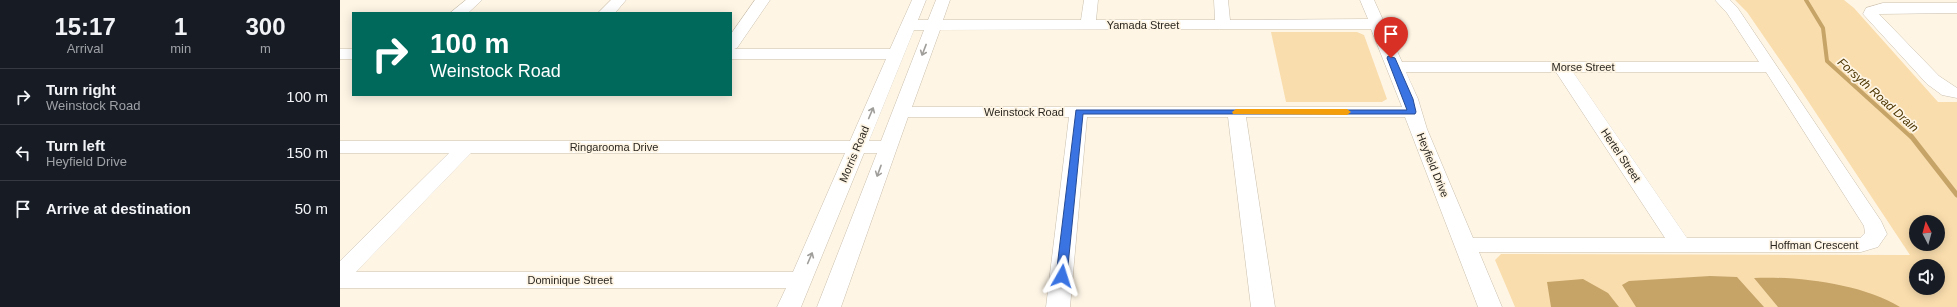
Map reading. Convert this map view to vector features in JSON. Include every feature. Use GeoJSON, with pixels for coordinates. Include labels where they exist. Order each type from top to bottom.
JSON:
{"type":"FeatureCollection","features":[{"type":"Feature","properties":{"kind":"street"},"geometry":{"type":"LineString","coordinates":[[459,12],[474,0]]}},
{"type":"Feature","properties":{"kind":"street"},"geometry":{"type":"LineString","coordinates":[[607,12],[619,0]]}},
{"type":"Feature","properties":{"kind":"street"},"geometry":{"type":"LineString","coordinates":[[732,44],[763,0]]}},
{"type":"Feature","properties":{"kind":"street","name":"Morris Road"},"geometry":{"type":"LineString","coordinates":[[789,307],[919,0]]}},
{"type":"Feature","properties":{"kind":"street"},"geometry":{"type":"LineString","coordinates":[[829,307],[900,112],[943,0]]}},
{"type":"Feature","properties":{"kind":"street"},"geometry":{"type":"LineString","coordinates":[[1088,24],[1091,0]]}},
{"type":"Feature","properties":{"kind":"street"},"geometry":{"type":"LineString","coordinates":[[1221,0],[1223,25]]}},
{"type":"Feature","properties":{"kind":"street","name":"Heyfield Drive"},"geometry":{"type":"LineString","coordinates":[[1367,0],[1490,307]]}},
{"type":"Feature","properties":{"kind":"street","name":"Hoffman Crescent"},"geometry":{"type":"LineString","coordinates":[[1466,245],[1862,245],[1869,243],[1876,234],[1874,226],[1771,67],[1732,10],[1722,0]]}},
{"type":"Feature","properties":{"kind":"street"},"geometry":{"type":"LineString","coordinates":[[1952,92],[1933,80],[1875,18],[1871,11],[1883,8],[1957,8]]}},
{"type":"Feature","properties":{"kind":"street","name":"Yamada Street"},"geometry":{"type":"LineString","coordinates":[[909,25],[1376,24]]}},
{"type":"Feature","properties":{"kind":"street"},"geometry":{"type":"LineString","coordinates":[[340,54],[352,54]]}},
{"type":"Feature","properties":{"kind":"street"},"geometry":{"type":"LineString","coordinates":[[732,54],[896,54]]}},
{"type":"Feature","properties":{"kind":"street","name":"Morse Street"},"geometry":{"type":"LineString","coordinates":[[1395,67],[1771,67]]}},
{"type":"Feature","properties":{"kind":"street","name":"Hertel Street"},"geometry":{"type":"LineString","coordinates":[[1561,67],[1681,245]]}},
{"type":"Feature","properties":{"kind":"street","name":"Weinstock Road"},"geometry":{"type":"LineString","coordinates":[[900,112],[1412,112]]}},
{"type":"Feature","properties":{"kind":"street"},"geometry":{"type":"LineString","coordinates":[[1058,307],[1079,112]]}},
{"type":"Feature","properties":{"kind":"street"},"geometry":{"type":"LineString","coordinates":[[1236,112],[1263,307]]}},
{"type":"Feature","properties":{"kind":"street","name":"Ringarooma Drive"},"geometry":{"type":"LineString","coordinates":[[340,147],[888,147]]}},
{"type":"Feature","properties":{"kind":"street"},"geometry":{"type":"LineString","coordinates":[[340,275],[466,147]]}},
{"type":"Feature","properties":{"kind":"street","name":"Dominique Street"},"geometry":{"type":"LineString","coordinates":[[340,280],[801,280]]}},
{"type":"Feature","properties":{"kind":"shaded area"},"geometry":{"type":"Polygon","coordinates":[[[1735,0],[1844,0],[1854,8],[1938,102],[1957,102],[1957,307],[1515,307],[1495,260],[1501,254],[1910,255],[1747,12],[1735,0]]]}},
{"type":"Feature","properties":{"kind":"shaded area"},"geometry":{"type":"Polygon","coordinates":[[[1271,32],[1357,32],[1364,35],[1387,99],[1382,102],[1286,102],[1271,32]]]}},
{"type":"Feature","properties":{"kind":"shaded area"},"geometry":{"type":"Polygon","coordinates":[[[1710,276],[1737,277],[1764,307],[1636,307],[1622,285],[1629,281],[1710,276]]]}},
{"type":"Feature","properties":{"kind":"shaded area"},"geometry":{"type":"Polygon","coordinates":[[[1754,278],[1790,278],[1829,283],[1867,292],[1900,307],[1778,307],[1754,278]]]}},
{"type":"Feature","properties":{"kind":"shaded area"},"geometry":{"type":"Polygon","coordinates":[[[1583,279],[1608,293],[1619,307],[1551,307],[1547,282],[1583,279]]]}},
{"type":"Feature","properties":{"kind":"waterway","name":"Forsyth Road Drain"},"geometry":{"type":"LineString","coordinates":[[1806,0],[1823,28],[1827,61],[1911,137]]}},
{"type":"Feature","properties":{"kind":"waterway","name":"Forsyth Road Drain"},"geometry":{"type":"LineString","coordinates":[[1911,136],[1957,195]]}},
{"type":"Feature","properties":{"kind":"slow traffic"},"geometry":{"type":"LineString","coordinates":[[1236,112],[1347,112]]}},
{"type":"Feature","properties":{"kind":"route"},"geometry":{"type":"LineString","coordinates":[[1062,276],[1079,112],[1412,112],[1391,58]]}}]}
